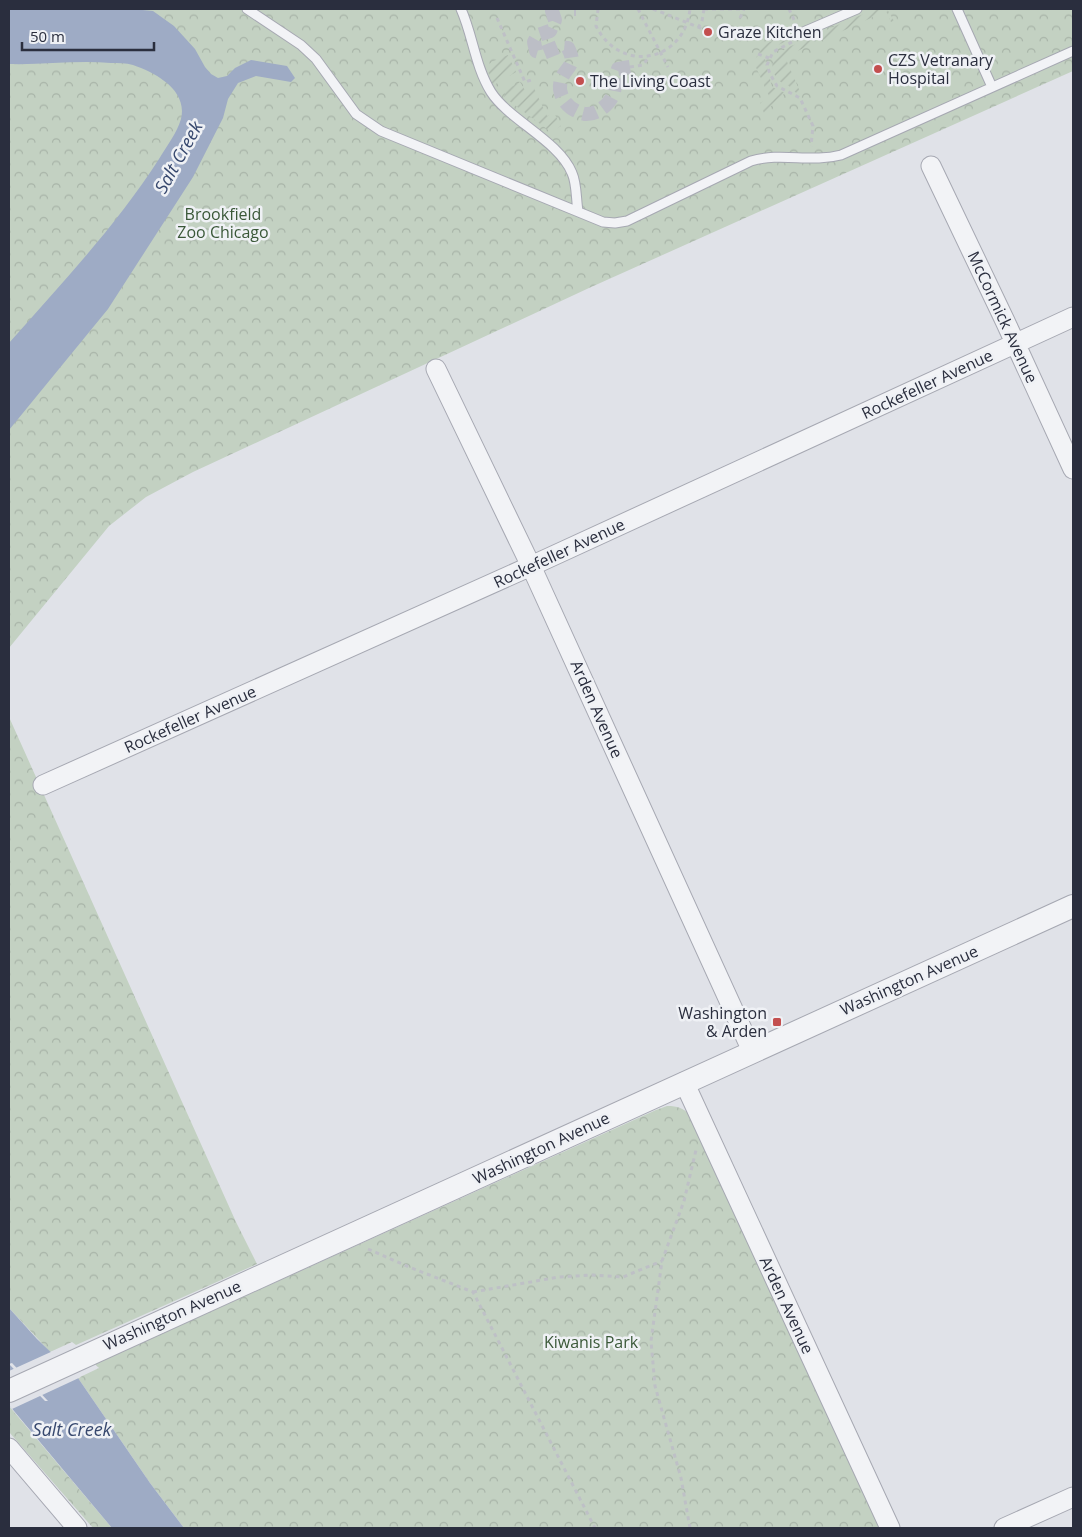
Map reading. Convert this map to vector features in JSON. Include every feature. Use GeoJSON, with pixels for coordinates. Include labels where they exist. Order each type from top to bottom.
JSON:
{"type":"FeatureCollection","features":[{"type":"Feature","properties":{"kind":"street","name":"McCormick Avenue"},"geometry":{"type":"LineString","coordinates":[[931,166],[1016,343],[1073,469]]}},
{"type":"Feature","properties":{"kind":"street","name":"Rockefeller Avenue"},"geometry":{"type":"LineString","coordinates":[[43,785],[531,566],[1073,317]]}},
{"type":"Feature","properties":{"kind":"street","name":"Arden Avenue"},"geometry":{"type":"LineString","coordinates":[[436,369],[531,566],[752,1051]]}},
{"type":"Feature","properties":{"kind":"street","name":"Washington Avenue"},"geometry":{"type":"LineString","coordinates":[[9,1391],[1073,906]]}},
{"type":"Feature","properties":{"kind":"street","name":"Arden Avenue"},"geometry":{"type":"LineString","coordinates":[[684,1082],[890,1528]]}},
{"type":"Feature","properties":{"kind":"street"},"geometry":{"type":"LineString","coordinates":[[9,1448],[77,1528]]}},
{"type":"Feature","properties":{"kind":"street"},"geometry":{"type":"LineString","coordinates":[[1004,1528],[1073,1496]]}},
{"type":"Feature","properties":{"kind":"lane"},"geometry":{"type":"LineString","coordinates":[[247,9],[301,45],[316,59],[356,114],[381,131],[603,222],[615,223],[627,221],[751,161],[777,156],[821,158],[841,155],[1073,50]]}},
{"type":"Feature","properties":{"kind":"lane"},"geometry":{"type":"LineString","coordinates":[[461,9],[477,63],[488,86],[500,102],[565,161],[573,174],[578,211]]}},
{"type":"Feature","properties":{"kind":"lane"},"geometry":{"type":"LineString","coordinates":[[801,34],[857,9]]}},
{"type":"Feature","properties":{"kind":"lane"},"geometry":{"type":"LineString","coordinates":[[957,9],[992,87]]}},
{"type":"Feature","properties":{"kind":"path"},"geometry":{"type":"LineString","coordinates":[[598,9],[596,26],[605,41],[615,49],[637,56],[661,53],[672,46],[681,37],[687,24],[690,9]]}},
{"type":"Feature","properties":{"kind":"path"},"geometry":{"type":"LineString","coordinates":[[638,9],[668,67]]}},
{"type":"Feature","properties":{"kind":"path"},"geometry":{"type":"LineString","coordinates":[[653,9],[701,29],[704,9],[744,9],[740,18]]}},
{"type":"Feature","properties":{"kind":"path"},"geometry":{"type":"LineString","coordinates":[[703,16],[708,21]]}},
{"type":"Feature","properties":{"kind":"path"},"geometry":{"type":"LineString","coordinates":[[497,18],[525,82],[531,80]]}},
{"type":"Feature","properties":{"kind":"path"},"geometry":{"type":"LineString","coordinates":[[801,34],[802,37],[773,52],[767,65],[774,83],[800,98],[813,126],[809,157]]}},
{"type":"Feature","properties":{"kind":"path"},"geometry":{"type":"LineString","coordinates":[[758,54],[769,58]]}},
{"type":"Feature","properties":{"kind":"path"},"geometry":{"type":"LineString","coordinates":[[630,67],[643,65],[649,56]]}},
{"type":"Feature","properties":{"kind":"path"},"geometry":{"type":"LineString","coordinates":[[690,1528],[681,1478],[655,1386],[651,1341],[662,1261],[684,1201],[696,1149]]}},
{"type":"Feature","properties":{"kind":"path"},"geometry":{"type":"LineString","coordinates":[[362,1246],[409,1267],[474,1292],[559,1278],[592,1275],[623,1277],[662,1261]]}},
{"type":"Feature","properties":{"kind":"path"},"geometry":{"type":"LineString","coordinates":[[474,1292],[595,1528]]}},
{"type":"Feature","properties":{"kind":"green space","name":"Brookfield Zoo Chicago"},"geometry":{"type":"Polygon","coordinates":[[[9,9],[1073,9],[1073,71],[589,288],[193,472],[146,497],[109,526],[9,648],[9,9]]]}},
{"type":"Feature","properties":{"kind":"green space"},"geometry":{"type":"Polygon","coordinates":[[[875,9],[887,9],[894,21],[891,22],[886,11],[821,41],[817,34],[875,9]]]}},
{"type":"Feature","properties":{"kind":"green space"},"geometry":{"type":"Polygon","coordinates":[[[795,31],[797,36],[776,46],[767,55],[759,52],[761,46],[795,31]]]}},
{"type":"Feature","properties":{"kind":"green space"},"geometry":{"type":"Polygon","coordinates":[[[809,38],[812,44],[785,57],[801,94],[798,95],[776,77],[773,62],[781,52],[809,38]]]}},
{"type":"Feature","properties":{"kind":"green space"},"geometry":{"type":"Polygon","coordinates":[[[508,55],[516,72],[494,85],[488,72],[489,65],[508,55]]]}},
{"type":"Feature","properties":{"kind":"green space"},"geometry":{"type":"Polygon","coordinates":[[[757,56],[765,59],[772,87],[785,93],[764,113],[760,103],[770,98],[754,63],[757,56]]]}},
{"type":"Feature","properties":{"kind":"green space"},"geometry":{"type":"Polygon","coordinates":[[[520,82],[526,92],[534,88],[547,116],[554,113],[561,126],[551,132],[504,97],[506,90],[520,82]]]}},
{"type":"Feature","properties":{"kind":"green space"},"geometry":{"type":"Polygon","coordinates":[[[9,717],[236,1222],[257,1264],[76,1345],[72,1342],[50,1352],[9,1308],[9,717]]]}},
{"type":"Feature","properties":{"kind":"green space","name":"Kiwanis Park"},"geometry":{"type":"Polygon","coordinates":[[[667,1106],[680,1108],[691,1116],[881,1528],[184,1528],[150,1483],[78,1378],[99,1368],[95,1364],[667,1106]]]}},
{"type":"Feature","properties":{"kind":"green space"},"geometry":{"type":"Polygon","coordinates":[[[9,1406],[112,1528],[93,1528],[9,1432],[9,1406]]]}},
{"type":"Feature","properties":{"kind":"water","name":"Salt Creek"},"geometry":{"type":"Polygon","coordinates":[[[9,9],[132,9],[153,11],[174,26],[195,49],[205,67],[218,78],[227,76],[235,68],[251,60],[287,66],[295,78],[291,82],[256,76],[238,83],[228,99],[223,118],[193,177],[108,309],[9,430],[9,343],[125,208],[174,135],[181,119],[182,109],[180,99],[168,84],[151,73],[133,65],[86,62],[9,64],[9,9]]]}},
{"type":"Feature","properties":{"kind":"water","name":"Salt Creek"},"geometry":{"type":"Polygon","coordinates":[[[9,1308],[37,1339],[78,1378],[150,1483],[184,1528],[112,1528],[9,1405],[9,1364],[9,1308]],[[12,1363],[9,1364],[45,1401],[48,1401],[12,1363]]]}},
{"type":"Feature","properties":{"kind":"pier"},"geometry":{"type":"Polygon","coordinates":[[[53,1351],[81,1377],[12,1409],[9,1405],[9,1371],[53,1351]]]}},
{"type":"Feature","properties":{"kind":"tunnel"},"geometry":{"type":"LineString","coordinates":[[554,9],[552,11],[555,20],[550,31],[538,35],[534,42],[536,51],[543,53],[558,47],[568,48],[572,61],[562,78],[560,92],[565,102],[574,110],[585,114],[599,111],[610,101],[615,89],[618,69],[630,67]]}},
{"type":"Feature","properties":{"kind":"place","name":"Graze Kitchen"},"geometry":{"type":"Point","coordinates":[708,32]}},
{"type":"Feature","properties":{"kind":"place","name":"CZS Vetranary Hospital"},"geometry":{"type":"Point","coordinates":[878,69]}},
{"type":"Feature","properties":{"kind":"place","name":"The Living Coast"},"geometry":{"type":"Point","coordinates":[580,81]}},
{"type":"Feature","properties":{"kind":"place","name":"Washington & Arden"},"geometry":{"type":"Point","coordinates":[777,1022]}}]}
